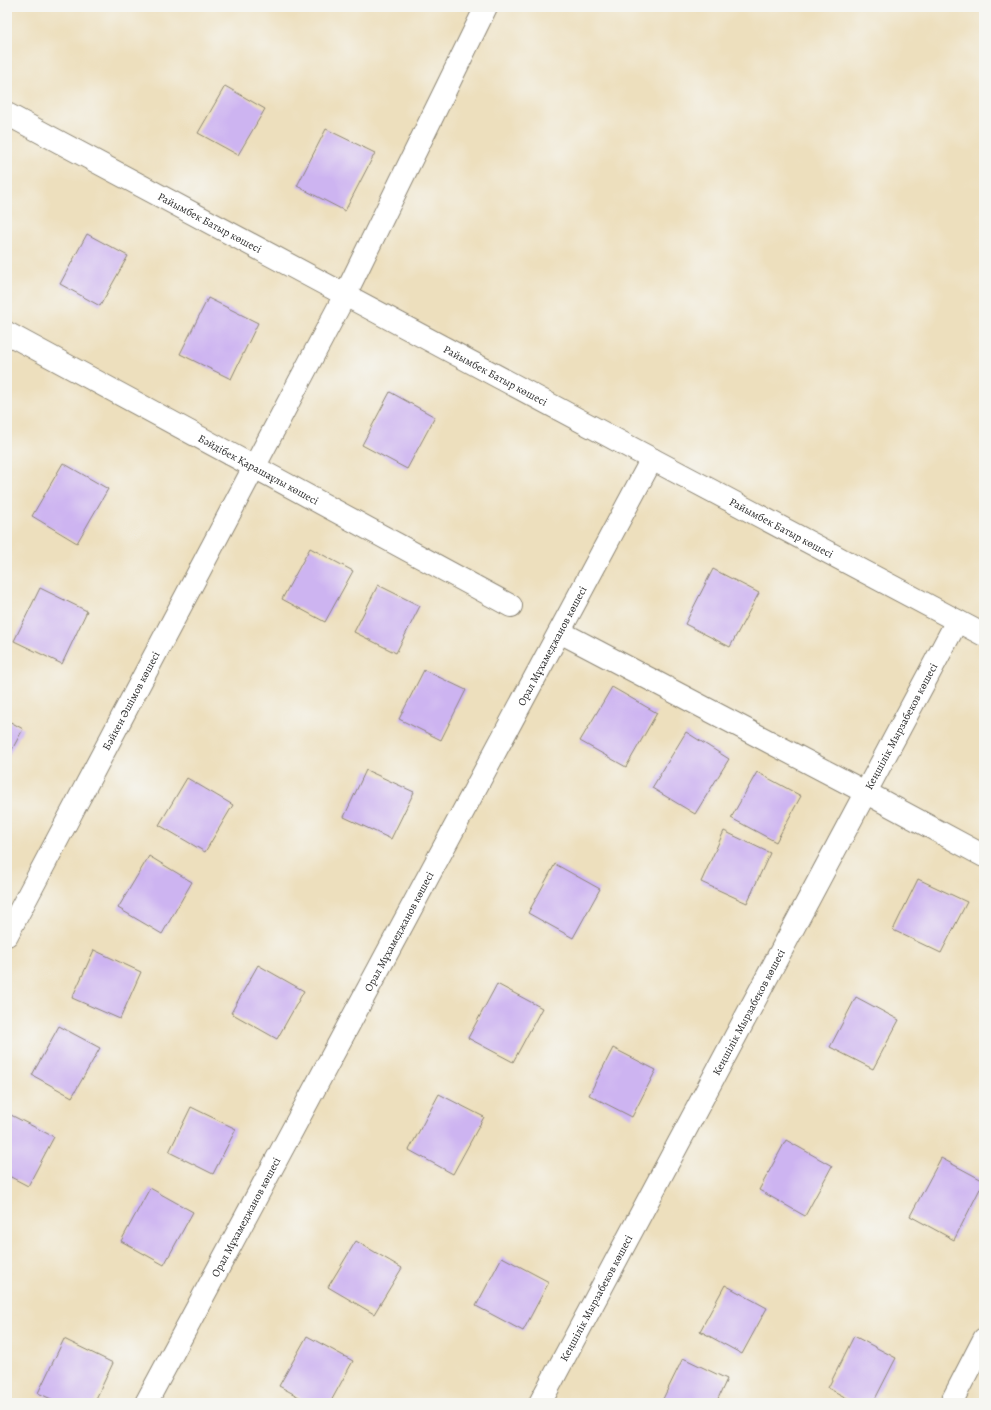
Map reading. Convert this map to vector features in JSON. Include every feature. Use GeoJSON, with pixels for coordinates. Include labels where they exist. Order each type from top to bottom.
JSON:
{"type":"FeatureCollection","features":[{"type":"Feature","properties":{"kind":"street","name":"Бәйкен Әшімов көшесі"},"geometry":{"type":"LineString","coordinates":[[7,935],[345,295],[486,7]]}},
{"type":"Feature","properties":{"kind":"street","name":"Райымбек Батыр көшесі"},"geometry":{"type":"LineString","coordinates":[[9,120],[345,295],[984,635]]}},
{"type":"Feature","properties":{"kind":"street","name":"Бәйдібек Қарашаұлы көшесі"},"geometry":{"type":"LineString","coordinates":[[7,333],[510,606]]}},
{"type":"Feature","properties":{"kind":"street","name":"Орал Мұхамеджанов көшесі"},"geometry":{"type":"LineString","coordinates":[[146,1403],[652,459]]}},
{"type":"Feature","properties":{"kind":"street","name":"Кеңшілік Мырзабеков көшесі"},"geometry":{"type":"LineString","coordinates":[[540,1403],[957,621]]}},
{"type":"Feature","properties":{"kind":"street"},"geometry":{"type":"LineString","coordinates":[[560,632],[984,856]]}},
{"type":"Feature","properties":{"kind":"street"},"geometry":{"type":"LineString","coordinates":[[950,1403],[984,1339]]}},
{"type":"Feature","properties":{"kind":"building"},"geometry":{"type":"Polygon","coordinates":[[[225,86],[265,109],[238,155],[198,133],[225,86]]]}},
{"type":"Feature","properties":{"kind":"building"},"geometry":{"type":"Polygon","coordinates":[[[326,129],[375,153],[345,211],[297,186],[326,129]]]}},
{"type":"Feature","properties":{"kind":"building"},"geometry":{"type":"Polygon","coordinates":[[[87,234],[128,256],[100,306],[60,284],[87,234]]]}},
{"type":"Feature","properties":{"kind":"building"},"geometry":{"type":"Polygon","coordinates":[[[208,298],[258,323],[231,379],[180,354],[208,298]]]}},
{"type":"Feature","properties":{"kind":"building"},"geometry":{"type":"Polygon","coordinates":[[[390,392],[435,417],[407,469],[362,445],[390,392]]]}},
{"type":"Feature","properties":{"kind":"building"},"geometry":{"type":"Polygon","coordinates":[[[63,463],[108,489],[77,543],[32,516],[63,463]]]}},
{"type":"Feature","properties":{"kind":"building"},"geometry":{"type":"Polygon","coordinates":[[[310,548],[353,571],[325,622],[282,599],[310,548]]]}},
{"type":"Feature","properties":{"kind":"building"},"geometry":{"type":"Polygon","coordinates":[[[713,569],[759,593],[730,647],[685,624],[713,569]]]}},
{"type":"Feature","properties":{"kind":"building"},"geometry":{"type":"Polygon","coordinates":[[[378,585],[420,606],[396,653],[354,632],[378,585]]]}},
{"type":"Feature","properties":{"kind":"building"},"geometry":{"type":"Polygon","coordinates":[[[40,588],[87,611],[62,664],[14,641],[40,588]]]}},
{"type":"Feature","properties":{"kind":"building"},"geometry":{"type":"Polygon","coordinates":[[[424,670],[466,690],[441,740],[399,719],[424,670]]]}},
{"type":"Feature","properties":{"kind":"building"},"geometry":{"type":"Polygon","coordinates":[[[612,687],[657,713],[626,767],[580,741],[612,687]]]}},
{"type":"Feature","properties":{"kind":"building"},"geometry":{"type":"Polygon","coordinates":[[[7,720],[23,729],[7,759],[7,720]]]}},
{"type":"Feature","properties":{"kind":"building"},"geometry":{"type":"Polygon","coordinates":[[[686,732],[729,759],[695,814],[652,788],[686,732]]]}},
{"type":"Feature","properties":{"kind":"building"},"geometry":{"type":"Polygon","coordinates":[[[366,770],[414,792],[391,839],[344,817],[366,770]]]}},
{"type":"Feature","properties":{"kind":"building"},"geometry":{"type":"Polygon","coordinates":[[[757,772],[801,796],[776,842],[731,818],[757,772]]]}},
{"type":"Feature","properties":{"kind":"building"},"geometry":{"type":"Polygon","coordinates":[[[187,778],[233,805],[205,852],[159,825],[187,778]]]}},
{"type":"Feature","properties":{"kind":"building"},"geometry":{"type":"Polygon","coordinates":[[[724,831],[770,853],[747,903],[701,882],[724,831]]]}},
{"type":"Feature","properties":{"kind":"building"},"geometry":{"type":"Polygon","coordinates":[[[149,856],[192,882],[162,934],[118,908],[149,856]]]}},
{"type":"Feature","properties":{"kind":"building"},"geometry":{"type":"Polygon","coordinates":[[[555,864],[600,889],[573,938],[528,913],[555,864]]]}},
{"type":"Feature","properties":{"kind":"building"},"geometry":{"type":"Polygon","coordinates":[[[918,879],[967,902],[941,953],[893,930],[918,879]]]}},
{"type":"Feature","properties":{"kind":"building"},"geometry":{"type":"Polygon","coordinates":[[[94,950],[141,972],[120,1019],[72,998],[94,950]]]}},
{"type":"Feature","properties":{"kind":"building"},"geometry":{"type":"Polygon","coordinates":[[[258,965],[304,991],[277,1039],[231,1013],[258,965]]]}},
{"type":"Feature","properties":{"kind":"building"},"geometry":{"type":"Polygon","coordinates":[[[497,984],[542,1008],[513,1062],[468,1038],[497,984]]]}},
{"type":"Feature","properties":{"kind":"building"},"geometry":{"type":"Polygon","coordinates":[[[856,997],[899,1020],[873,1069],[830,1047],[856,997]]]}},
{"type":"Feature","properties":{"kind":"building"},"geometry":{"type":"Polygon","coordinates":[[[59,1026],[100,1048],[72,1097],[32,1075],[59,1026]]]}},
{"type":"Feature","properties":{"kind":"building"},"geometry":{"type":"Polygon","coordinates":[[[613,1048],[656,1070],[632,1117],[589,1095],[613,1048]]]}},
{"type":"Feature","properties":{"kind":"building"},"geometry":{"type":"Polygon","coordinates":[[[439,1094],[484,1117],[453,1174],[409,1150],[439,1094]]]}},
{"type":"Feature","properties":{"kind":"building"},"geometry":{"type":"Polygon","coordinates":[[[191,1107],[236,1129],[213,1174],[169,1152],[191,1107]]]}},
{"type":"Feature","properties":{"kind":"building"},"geometry":{"type":"Polygon","coordinates":[[[9,1114],[54,1137],[28,1186],[7,1175],[7,1118],[9,1114]]]}},
{"type":"Feature","properties":{"kind":"building"},"geometry":{"type":"Polygon","coordinates":[[[786,1140],[832,1166],[805,1216],[759,1190],[786,1140]]]}},
{"type":"Feature","properties":{"kind":"building"},"geometry":{"type":"Polygon","coordinates":[[[941,1158],[984,1181],[954,1240],[910,1216],[941,1158]]]}},
{"type":"Feature","properties":{"kind":"building"},"geometry":{"type":"Polygon","coordinates":[[[150,1188],[193,1212],[164,1265],[121,1241],[150,1188]]]}},
{"type":"Feature","properties":{"kind":"building"},"geometry":{"type":"Polygon","coordinates":[[[356,1241],[402,1268],[374,1314],[328,1287],[356,1241]]]}},
{"type":"Feature","properties":{"kind":"building"},"geometry":{"type":"Polygon","coordinates":[[[502,1257],[549,1282],[523,1331],[476,1306],[502,1257]]]}},
{"type":"Feature","properties":{"kind":"building"},"geometry":{"type":"Polygon","coordinates":[[[725,1285],[767,1308],[742,1354],[700,1331],[725,1285]]]}},
{"type":"Feature","properties":{"kind":"building"},"geometry":{"type":"Polygon","coordinates":[[[307,1336],[353,1361],[330,1403],[310,1403],[279,1386],[307,1336]]]}},
{"type":"Feature","properties":{"kind":"building"},"geometry":{"type":"Polygon","coordinates":[[[854,1336],[896,1358],[873,1403],[856,1403],[828,1388],[854,1336]]]}},
{"type":"Feature","properties":{"kind":"building"},"geometry":{"type":"Polygon","coordinates":[[[64,1339],[113,1363],[94,1403],[60,1403],[38,1393],[64,1339]]]}},
{"type":"Feature","properties":{"kind":"building"},"geometry":{"type":"Polygon","coordinates":[[[683,1358],[727,1379],[716,1403],[661,1403],[683,1358]]]}}]}
